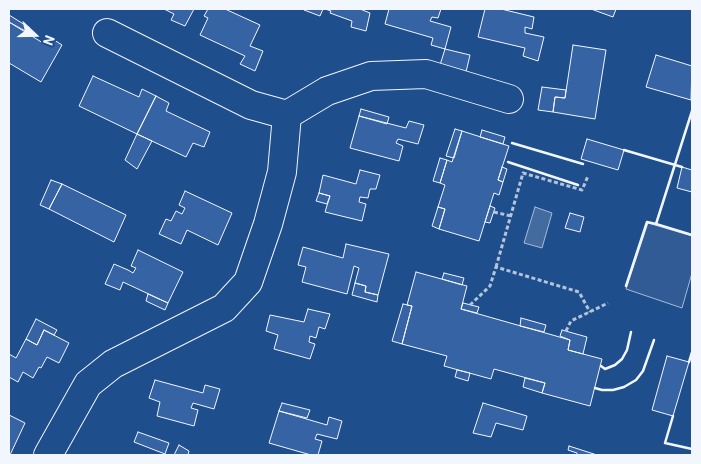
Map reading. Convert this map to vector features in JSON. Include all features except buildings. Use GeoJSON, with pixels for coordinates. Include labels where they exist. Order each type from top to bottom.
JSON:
{"type":"FeatureCollection","features":[{"type":"Feature","properties":{"kind":"street"},"geometry":{"type":"LineString","coordinates":[[106,33],[251,105],[287,116],[327,91],[371,76],[426,74],[509,99]]}},
{"type":"Feature","properties":{"kind":"street"},"geometry":{"type":"LineString","coordinates":[[48,455],[88,384],[113,364],[224,308],[248,282],[268,224],[282,172],[287,116]]}},
{"type":"Feature","properties":{"kind":"path"},"geometry":{"type":"LineString","coordinates":[[470,305],[490,286],[523,173],[582,190],[588,176]]}},
{"type":"Feature","properties":{"kind":"path"},"geometry":{"type":"LineString","coordinates":[[494,212],[511,216]]}},
{"type":"Feature","properties":{"kind":"path"},"geometry":{"type":"LineString","coordinates":[[496,267],[579,292],[590,312]]}},
{"type":"Feature","properties":{"kind":"path"},"geometry":{"type":"LineString","coordinates":[[566,331],[571,321],[608,304]]}},
{"type":"Feature","properties":{"kind":"shaded area"},"geometry":{"type":"Polygon","coordinates":[[[535,207],[552,213],[542,248],[524,243],[535,207]]]}},
{"type":"Feature","properties":{"kind":"shaded area"},"geometry":{"type":"Polygon","coordinates":[[[648,223],[692,236],[692,273],[682,308],[626,289],[648,223]]]}},
{"type":"Feature","properties":{"kind":"wall"},"geometry":{"type":"LineString","coordinates":[[692,111],[656,224],[692,235]]}},
{"type":"Feature","properties":{"kind":"wall"},"geometry":{"type":"LineString","coordinates":[[512,143],[583,164]]}},
{"type":"Feature","properties":{"kind":"wall"},"geometry":{"type":"LineString","coordinates":[[624,150],[682,167]]}},
{"type":"Feature","properties":{"kind":"wall"},"geometry":{"type":"LineString","coordinates":[[508,162],[578,185]]}},
{"type":"Feature","properties":{"kind":"wall"},"geometry":{"type":"LineString","coordinates":[[626,286],[647,222],[656,224]]}},
{"type":"Feature","properties":{"kind":"wall"},"geometry":{"type":"LineString","coordinates":[[601,366],[605,369],[615,365],[622,359],[627,350],[631,332]]}},
{"type":"Feature","properties":{"kind":"wall"},"geometry":{"type":"LineString","coordinates":[[595,388],[613,390],[624,387],[636,380],[643,371],[654,340]]}},
{"type":"Feature","properties":{"kind":"wall"},"geometry":{"type":"LineString","coordinates":[[689,362],[692,352]]}},
{"type":"Feature","properties":{"kind":"wall"},"geometry":{"type":"LineString","coordinates":[[673,416],[665,443],[692,449]]}}]}
